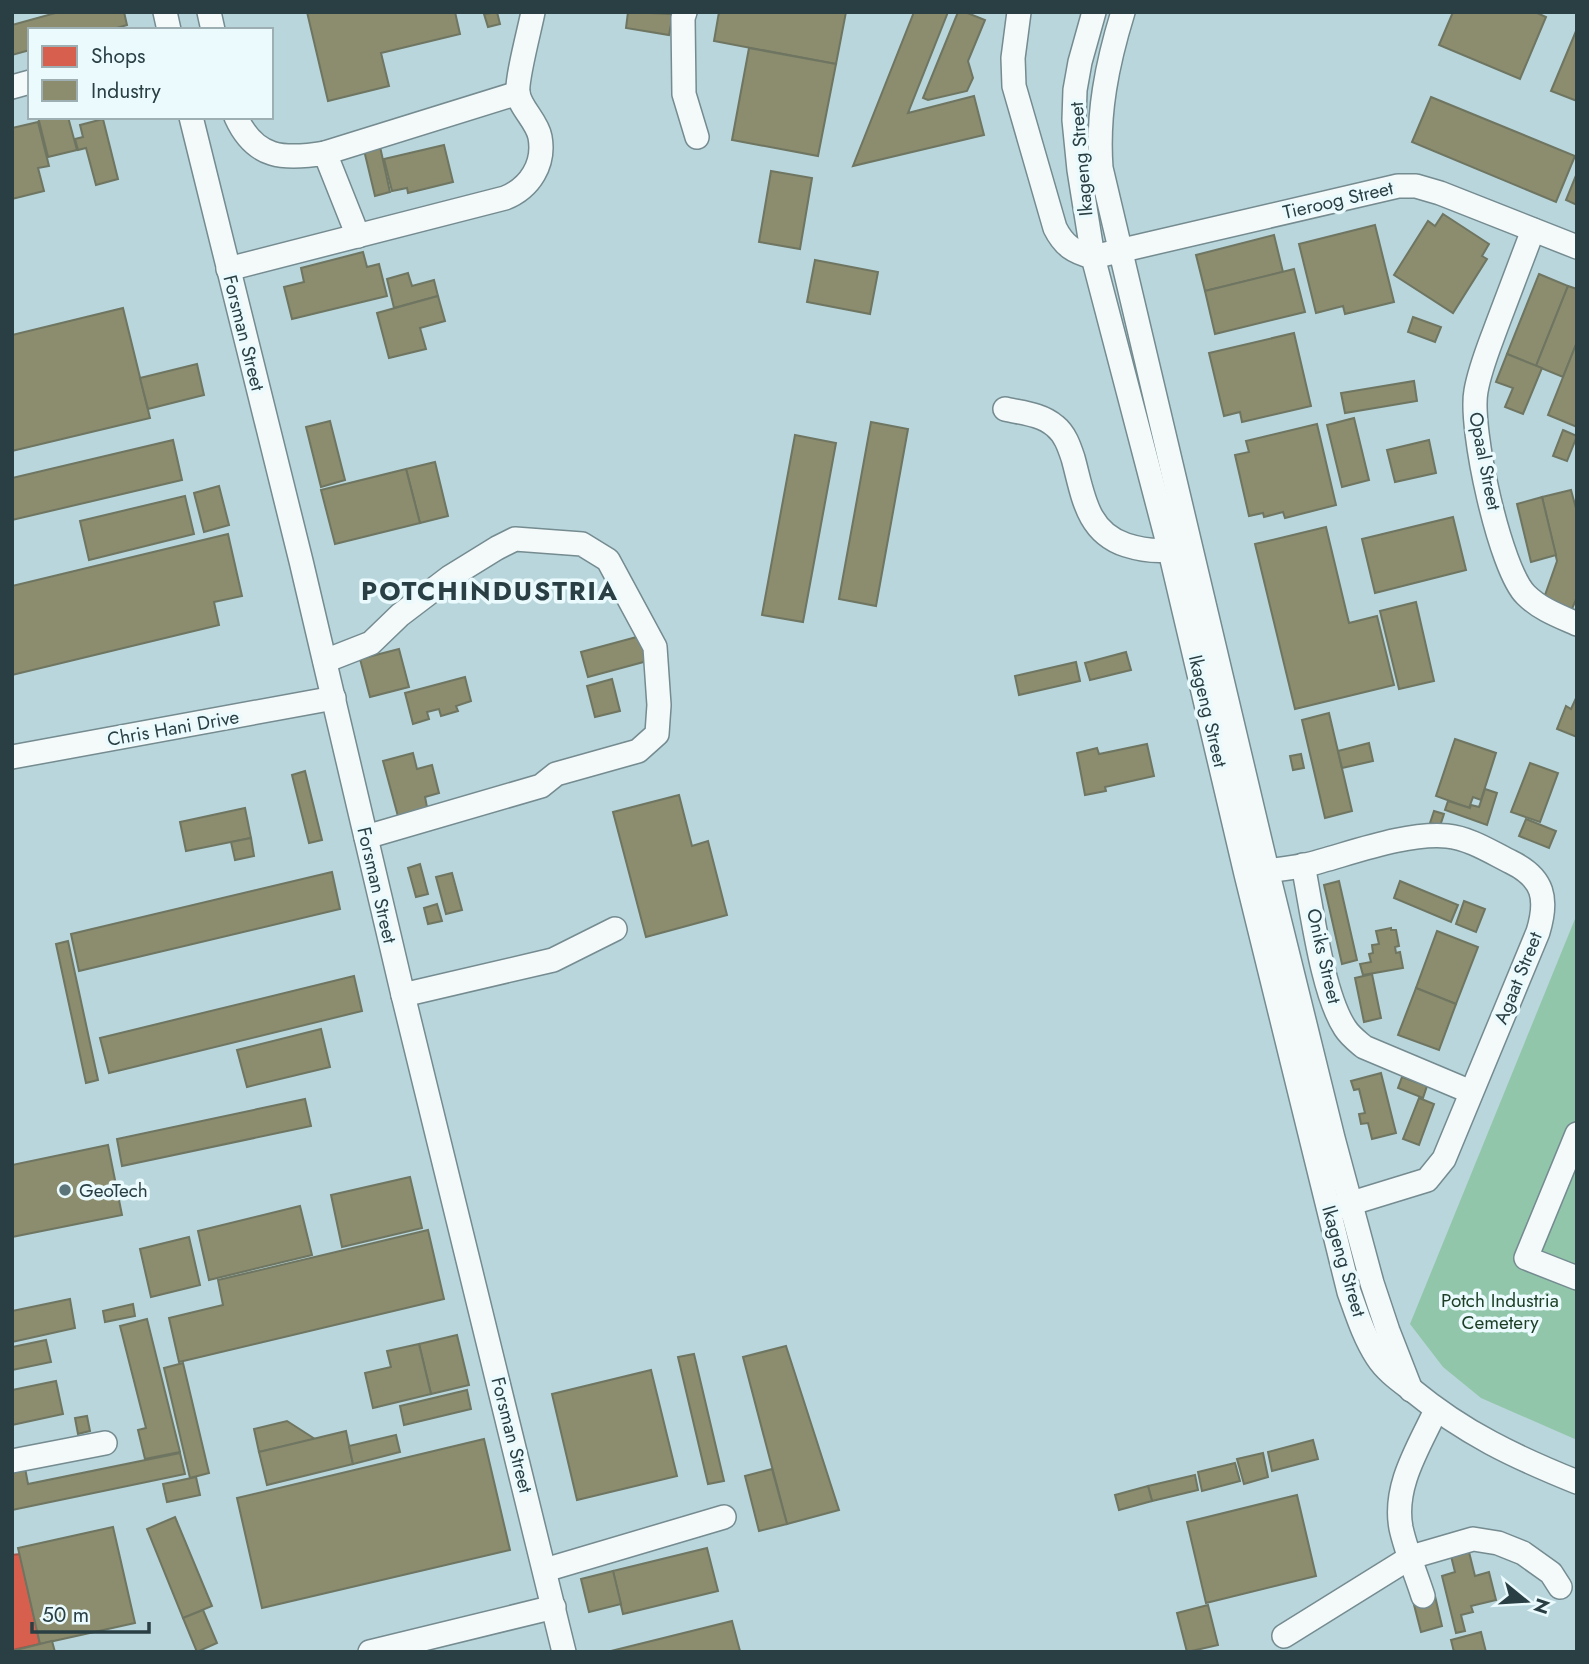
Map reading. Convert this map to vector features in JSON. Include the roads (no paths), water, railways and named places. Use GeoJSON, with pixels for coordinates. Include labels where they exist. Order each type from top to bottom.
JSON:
{"type":"FeatureCollection","features":[{"type":"Feature","properties":{"kind":"street"},"geometry":{"type":"LineString","coordinates":[[228,269],[505,198],[527,185],[539,160],[540,137],[518,93],[533,12]]}},
{"type":"Feature","properties":{"kind":"street"},"geometry":{"type":"LineString","coordinates":[[685,12],[684,94],[697,137]]}},
{"type":"Feature","properties":{"kind":"street"},"geometry":{"type":"LineString","coordinates":[[1019,12],[1013,58],[1014,86],[1049,209],[1062,242],[1074,251],[1093,257]]}},
{"type":"Feature","properties":{"kind":"street","name":"Ikageng Street"},"geometry":{"type":"LineString","coordinates":[[1094,12],[1080,62],[1074,120],[1093,257],[1159,464],[1180,548],[1257,872],[1349,1292],[1370,1344],[1388,1371],[1436,1410],[1505,1452],[1577,1482]]}},
{"type":"Feature","properties":{"kind":"street","name":"Ikageng Street"},"geometry":{"type":"LineString","coordinates":[[1124,12],[1103,88],[1099,144],[1101,168],[1121,250],[1159,464]]}},
{"type":"Feature","properties":{"kind":"street"},"geometry":{"type":"LineString","coordinates":[[237,119],[252,142],[276,155],[301,157],[325,153],[518,93]]}},
{"type":"Feature","properties":{"kind":"street","name":"Forsman Street"},"geometry":{"type":"LineString","coordinates":[[191,119],[564,1652]]}},
{"type":"Feature","properties":{"kind":"street"},"geometry":{"type":"LineString","coordinates":[[325,153],[358,236]]}},
{"type":"Feature","properties":{"kind":"street","name":"Tieroog Street"},"geometry":{"type":"LineString","coordinates":[[1093,257],[1398,186],[1416,186],[1440,192],[1577,247]]}},
{"type":"Feature","properties":{"kind":"street","name":"Opaal Street"},"geometry":{"type":"LineString","coordinates":[[1533,230],[1483,363],[1473,408],[1475,432],[1511,573],[1524,594],[1542,609],[1577,624]]}},
{"type":"Feature","properties":{"kind":"street"},"geometry":{"type":"LineString","coordinates":[[1005,409],[1041,417],[1057,427],[1068,442],[1092,519],[1105,536],[1146,550],[1180,548]]}},
{"type":"Feature","properties":{"kind":"street"},"geometry":{"type":"LineString","coordinates":[[325,661],[371,643],[400,615],[450,578],[497,548],[515,540],[582,544],[608,560],[656,647],[659,705],[657,734],[638,751],[556,774],[541,786],[366,837]]}},
{"type":"Feature","properties":{"kind":"street","name":"Chris Hani Drive"},"geometry":{"type":"LineString","coordinates":[[12,757],[334,698]]}},
{"type":"Feature","properties":{"kind":"street","name":"Agaat Street"},"geometry":{"type":"LineString","coordinates":[[1257,872],[1303,865],[1419,837],[1448,836],[1476,845],[1515,864],[1530,874],[1539,885],[1544,899],[1544,914],[1538,932],[1444,1159],[1435,1172],[1417,1184],[1329,1210]]}},
{"type":"Feature","properties":{"kind":"street","name":"Oniks Street"},"geometry":{"type":"LineString","coordinates":[[1303,865],[1328,989],[1344,1027],[1364,1047],[1471,1092]]}},
{"type":"Feature","properties":{"kind":"street","name":"Ikageng Street"},"geometry":{"type":"LineString","coordinates":[[1257,872],[1352,1203],[1372,1283],[1411,1390]]}},
{"type":"Feature","properties":{"kind":"street"},"geometry":{"type":"LineString","coordinates":[[403,995],[553,960],[615,929]]}},
{"type":"Feature","properties":{"kind":"street"},"geometry":{"type":"LineString","coordinates":[[1577,1135],[1527,1258],[1577,1278]]}},
{"type":"Feature","properties":{"kind":"street"},"geometry":{"type":"LineString","coordinates":[[1423,1596],[1402,1530],[1401,1492],[1410,1465],[1436,1410]]}},
{"type":"Feature","properties":{"kind":"street"},"geometry":{"type":"LineString","coordinates":[[12,1461],[105,1443]]}},
{"type":"Feature","properties":{"kind":"street"},"geometry":{"type":"LineString","coordinates":[[545,1570],[724,1517]]}},
{"type":"Feature","properties":{"kind":"street"},"geometry":{"type":"LineString","coordinates":[[1284,1636],[1411,1557],[1473,1539],[1508,1547],[1539,1563],[1551,1573],[1560,1587]]}},
{"type":"Feature","properties":{"kind":"street"},"geometry":{"type":"LineString","coordinates":[[370,1652],[554,1607]]}},
{"type":"Feature","properties":{"kind":"place","name":"GeoTech"},"geometry":{"type":"Point","coordinates":[65,1190]}},
{"type":"Feature","properties":{"kind":"district","name":"POTCHINDUSTRIA"},"geometry":{"type":"Point","coordinates":[490,591]}},
{"type":"Feature","properties":{"kind":"park label","name":"Potch Industria Cemetery"},"geometry":{"type":"Point","coordinates":[1500,1311]}}]}
